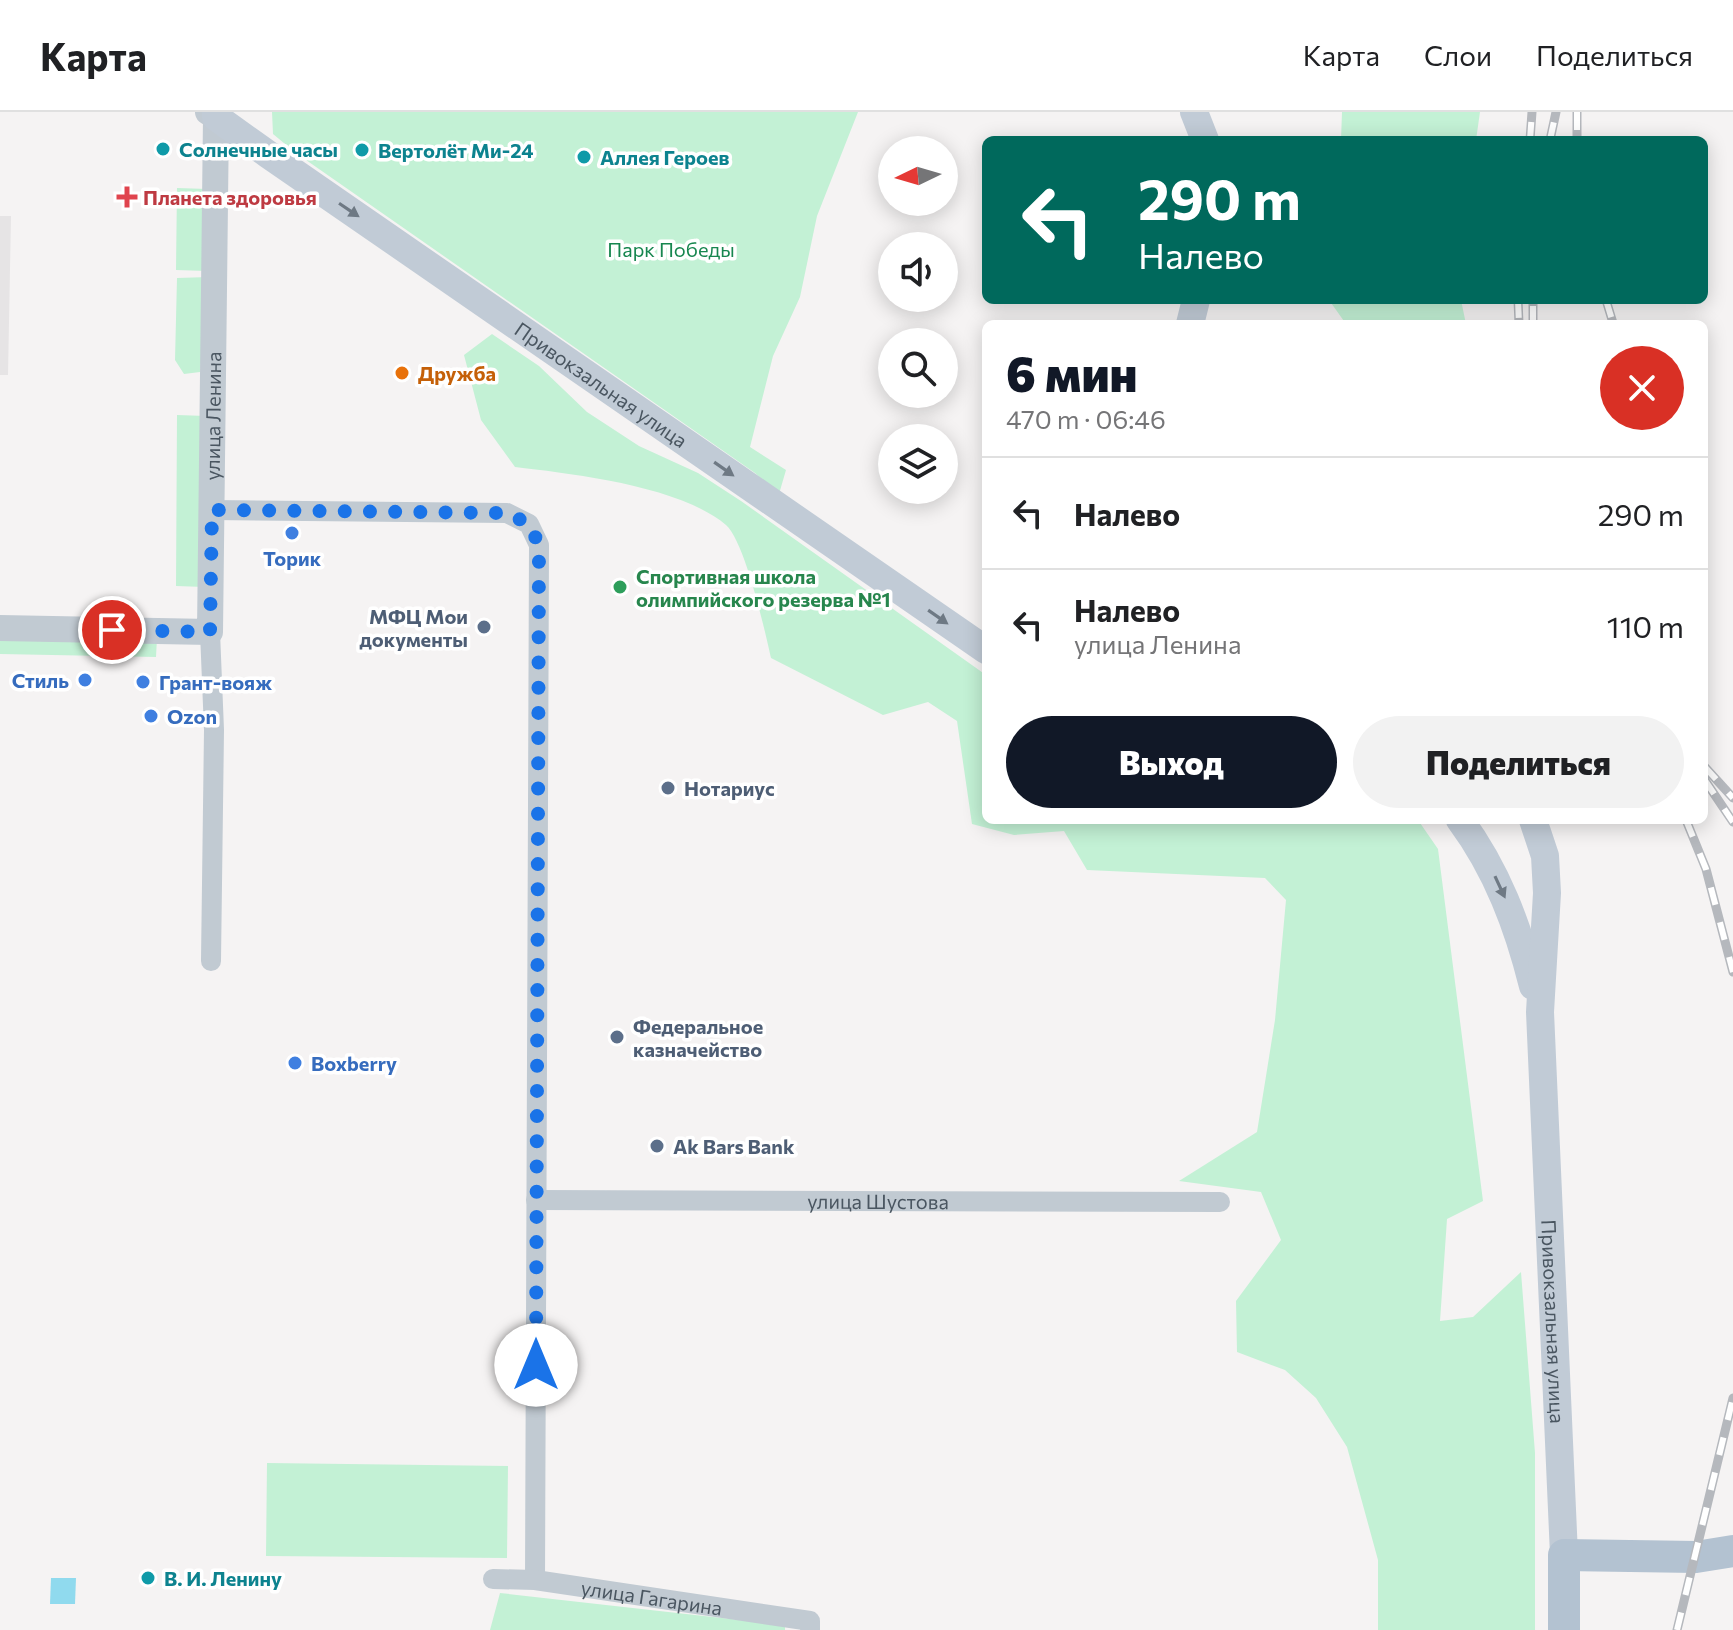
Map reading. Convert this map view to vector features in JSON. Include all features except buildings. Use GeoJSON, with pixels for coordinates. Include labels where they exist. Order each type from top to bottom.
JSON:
{"type":"FeatureCollection","features":[{"type":"Feature","properties":{"kind":"main road"},"geometry":{"type":"LineString","coordinates":[[1194,112],[1203,136]]}},
{"type":"Feature","properties":{"kind":"main road","name":"Привокзальная улица"},"geometry":{"type":"LineString","coordinates":[[213,114],[982,647]]}},
{"type":"Feature","properties":{"kind":"main road"},"geometry":{"type":"LineString","coordinates":[[1463,824],[1480,847],[1501,889],[1521,939],[1540,1012]]}},
{"type":"Feature","properties":{"kind":"main road"},"geometry":{"type":"LineString","coordinates":[[1534,824],[1545,856],[1547,893],[1540,1012]]}},
{"type":"Feature","properties":{"kind":"main road","name":"Привокзальная улица"},"geometry":{"type":"LineString","coordinates":[[1540,1012],[1564,1555],[1564,1630]]}},
{"type":"Feature","properties":{"kind":"main road"},"geometry":{"type":"LineString","coordinates":[[1564,1555],[1696,1557],[1733,1551]]}},
{"type":"Feature","properties":{"kind":"street","name":"улица Ленина"},"geometry":{"type":"LineString","coordinates":[[211,961],[214,730],[210,632],[213,114]]}},
{"type":"Feature","properties":{"kind":"street"},"geometry":{"type":"LineString","coordinates":[[212,510],[507,513],[529,524],[539,545],[535,1580]]}},
{"type":"Feature","properties":{"kind":"street"},"geometry":{"type":"LineString","coordinates":[[0,628],[210,632]]}},
{"type":"Feature","properties":{"kind":"street","name":"улица Шустова"},"geometry":{"type":"LineString","coordinates":[[536,1200],[1220,1202]]}},
{"type":"Feature","properties":{"kind":"street","name":"улица Гагарина"},"geometry":{"type":"LineString","coordinates":[[493,1579],[535,1580],[810,1626]]}},
{"type":"Feature","properties":{"kind":"shaded area"},"geometry":{"type":"Polygon","coordinates":[[[0,216],[11,216],[8,375],[0,375],[0,216]]]}},
{"type":"Feature","properties":{"kind":"green space","name":"Парк Победы"},"geometry":{"type":"Polygon","coordinates":[[[272,112],[858,112],[817,216],[800,297],[773,356],[750,447],[786,470],[779,494],[755,473],[296,153],[273,134],[272,112]]]}},
{"type":"Feature","properties":{"kind":"green space"},"geometry":{"type":"Polygon","coordinates":[[[1342,112],[1480,112],[1477,136],[1341,136],[1342,112]]]}},
{"type":"Feature","properties":{"kind":"green space"},"geometry":{"type":"Polygon","coordinates":[[[177,188],[208,189],[207,271],[176,270],[177,188]]]}},
{"type":"Feature","properties":{"kind":"green space"},"geometry":{"type":"Polygon","coordinates":[[[209,277],[200,372],[184,374],[175,360],[177,278],[209,277]]]}},
{"type":"Feature","properties":{"kind":"green space"},"geometry":{"type":"Polygon","coordinates":[[[1332,304],[1462,304],[1465,320],[1343,320],[1332,304]]]}},
{"type":"Feature","properties":{"kind":"green space"},"geometry":{"type":"Polygon","coordinates":[[[492,334],[539,366],[587,412],[639,446],[698,473],[741,501],[982,672],[982,824],[1421,824],[1438,849],[1483,1201],[1447,1219],[1440,1321],[1473,1317],[1521,1272],[1535,1453],[1535,1630],[1378,1630],[1378,1560],[1347,1447],[1316,1398],[1285,1370],[1237,1352],[1236,1301],[1281,1240],[1261,1192],[1179,1181],[1257,1132],[1275,1020],[1286,900],[1265,878],[1087,870],[1064,831],[1014,835],[972,824],[957,721],[928,702],[883,715],[771,658],[747,567],[726,525],[682,500],[655,491],[596,478],[515,467],[481,420],[464,355],[492,334]]]}},
{"type":"Feature","properties":{"kind":"green space"},"geometry":{"type":"Polygon","coordinates":[[[177,415],[206,416],[205,587],[176,586],[177,415]]]}},
{"type":"Feature","properties":{"kind":"green space"},"geometry":{"type":"Polygon","coordinates":[[[0,635],[157,638],[156,657],[0,654],[0,635]]]}},
{"type":"Feature","properties":{"kind":"green space"},"geometry":{"type":"Polygon","coordinates":[[[267,1463],[508,1466],[507,1558],[266,1556],[267,1463]]]}},
{"type":"Feature","properties":{"kind":"green space"},"geometry":{"type":"Polygon","coordinates":[[[500,1593],[785,1625],[785,1630],[490,1630],[500,1593]]]}},
{"type":"Feature","properties":{"kind":"water"},"geometry":{"type":"Polygon","coordinates":[[[51,1578],[76,1578],[75,1604],[50,1604],[51,1578]]]}},
{"type":"Feature","properties":{"kind":"railway"},"geometry":{"type":"LineString","coordinates":[[1530,136],[1532,112]]}},
{"type":"Feature","properties":{"kind":"railway"},"geometry":{"type":"LineString","coordinates":[[1551,136],[1556,112]]}},
{"type":"Feature","properties":{"kind":"railway"},"geometry":{"type":"LineString","coordinates":[[1577,112],[1577,136]]}},
{"type":"Feature","properties":{"kind":"railway"},"geometry":{"type":"LineString","coordinates":[[1518,304],[1519,320]]}},
{"type":"Feature","properties":{"kind":"railway"},"geometry":{"type":"LineString","coordinates":[[1533,304],[1533,320]]}},
{"type":"Feature","properties":{"kind":"railway"},"geometry":{"type":"LineString","coordinates":[[1607,304],[1612,320]]}},
{"type":"Feature","properties":{"kind":"railway"},"geometry":{"type":"LineString","coordinates":[[1708,770],[1733,798]]}},
{"type":"Feature","properties":{"kind":"railway"},"geometry":{"type":"LineString","coordinates":[[1708,785],[1733,822]]}},
{"type":"Feature","properties":{"kind":"railway"},"geometry":{"type":"LineString","coordinates":[[1688,824],[1706,869],[1733,972]]}},
{"type":"Feature","properties":{"kind":"railway"},"geometry":{"type":"LineString","coordinates":[[1677,1630],[1733,1398]]}},
{"type":"Feature","properties":{"kind":"place","name":"Солнечные часы"},"geometry":{"type":"Point","coordinates":[163,149]}},
{"type":"Feature","properties":{"kind":"place","name":"Вертолёт Ми-24"},"geometry":{"type":"Point","coordinates":[362,150]}},
{"type":"Feature","properties":{"kind":"place","name":"Аллея Героев"},"geometry":{"type":"Point","coordinates":[584,157]}},
{"type":"Feature","properties":{"kind":"place","name":"Планета здоровья"},"geometry":{"type":"Point","coordinates":[127,197]}},
{"type":"Feature","properties":{"kind":"place","name":"Дружба"},"geometry":{"type":"Point","coordinates":[402,373]}},
{"type":"Feature","properties":{"kind":"place","name":"Торик"},"geometry":{"type":"Point","coordinates":[292,533]}},
{"type":"Feature","properties":{"kind":"place","name":"Спортивная школа олимпийского резерва №1"},"geometry":{"type":"Point","coordinates":[620,587]}},
{"type":"Feature","properties":{"kind":"place","name":"МФЦ Мои документы"},"geometry":{"type":"Point","coordinates":[484,627]}},
{"type":"Feature","properties":{"kind":"place","name":"Стиль"},"geometry":{"type":"Point","coordinates":[85,680]}},
{"type":"Feature","properties":{"kind":"place","name":"Грант-вояж"},"geometry":{"type":"Point","coordinates":[143,682]}},
{"type":"Feature","properties":{"kind":"place","name":"Ozon"},"geometry":{"type":"Point","coordinates":[151,716]}},
{"type":"Feature","properties":{"kind":"place","name":"Нотариус"},"geometry":{"type":"Point","coordinates":[668,788]}},
{"type":"Feature","properties":{"kind":"place","name":"Федеральное казначейство"},"geometry":{"type":"Point","coordinates":[617,1037]}},
{"type":"Feature","properties":{"kind":"place","name":"Boxberry"},"geometry":{"type":"Point","coordinates":[295,1063]}},
{"type":"Feature","properties":{"kind":"place","name":"Ak Bars Bank"},"geometry":{"type":"Point","coordinates":[657,1146]}},
{"type":"Feature","properties":{"kind":"place","name":"В. И. Ленину"},"geometry":{"type":"Point","coordinates":[148,1578]}},
{"type":"Feature","properties":{"kind":"route"},"geometry":{"type":"LineString","coordinates":[[112,630],[210,632],[212,510],[507,513],[529,524],[539,545],[536,1365]]}}]}
